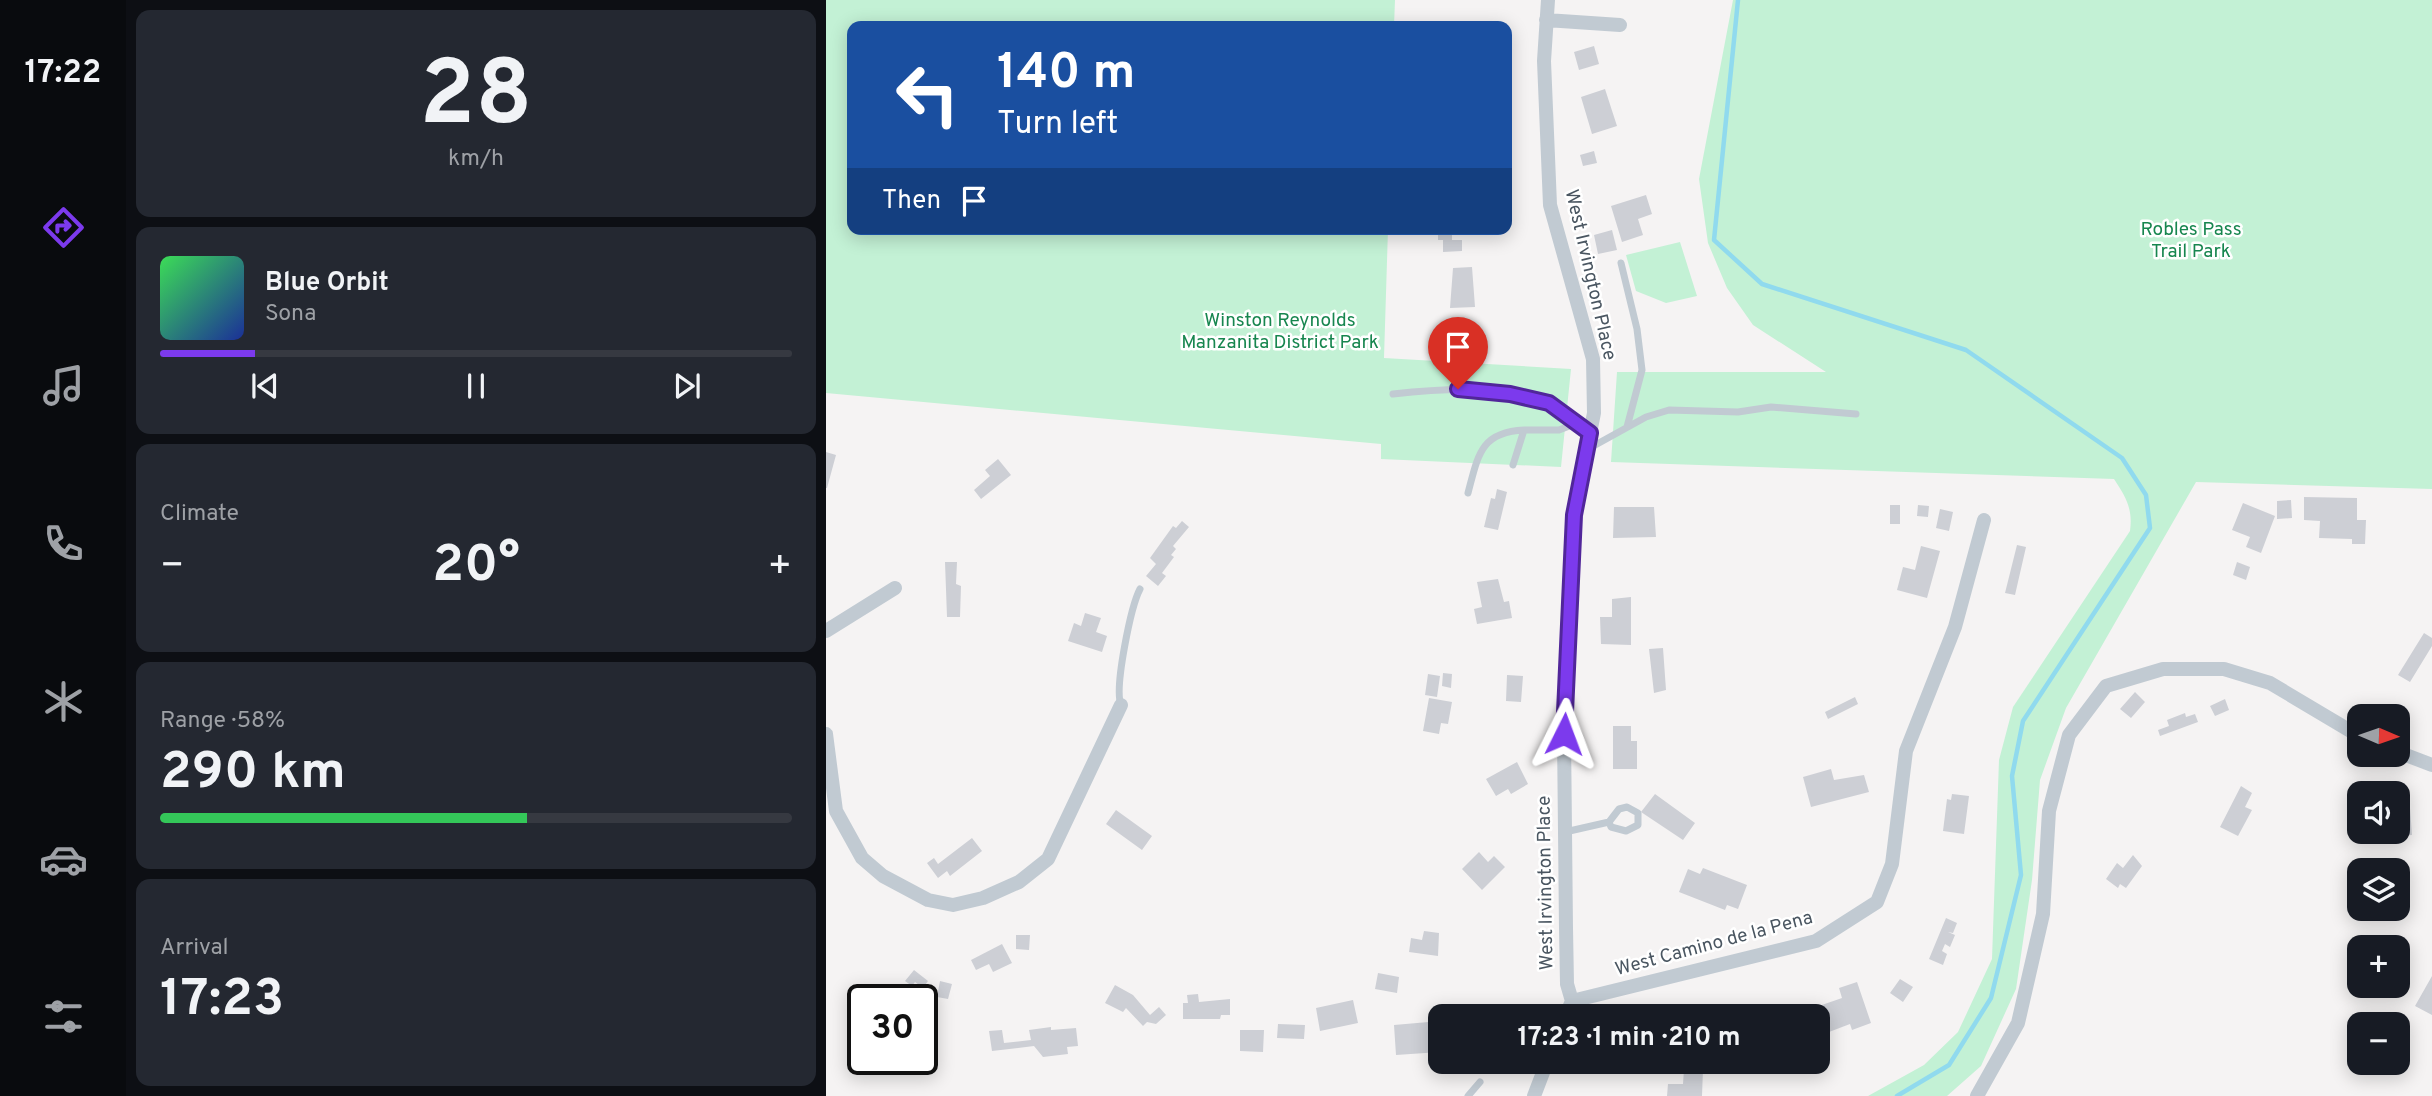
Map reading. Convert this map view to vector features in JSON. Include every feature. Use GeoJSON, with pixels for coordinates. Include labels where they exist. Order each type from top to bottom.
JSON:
{"type":"FeatureCollection","features":[{"type":"Feature","properties":{"kind":"street","name":"West Irvington Place"},"geometry":{"type":"LineString","coordinates":[[1548,0],[1544,61],[1550,205],[1593,359],[1594,413],[1574,515],[1564,727],[1567,984],[1572,1001]]}},
{"type":"Feature","properties":{"kind":"street"},"geometry":{"type":"LineString","coordinates":[[1546,20],[1620,25]]}},
{"type":"Feature","properties":{"kind":"street","name":"West Camino de la Pena"},"geometry":{"type":"LineString","coordinates":[[1572,1001],[1816,942],[1877,901],[1892,864],[1906,751],[1955,627],[1984,520]]}},
{"type":"Feature","properties":{"kind":"street"},"geometry":{"type":"LineString","coordinates":[[826,631],[895,588]]}},
{"type":"Feature","properties":{"kind":"street"},"geometry":{"type":"LineString","coordinates":[[1977,1096],[2018,1023],[2043,914],[2049,811],[2069,735],[2106,686],[2163,669],[2224,669],[2270,683],[2347,729]]}},
{"type":"Feature","properties":{"kind":"street"},"geometry":{"type":"LineString","coordinates":[[826,734],[836,811],[862,858],[883,876],[928,900],[953,905],[983,898],[1019,882],[1048,859],[1121,705]]}},
{"type":"Feature","properties":{"kind":"street"},"geometry":{"type":"LineString","coordinates":[[2410,757],[2432,765]]}},
{"type":"Feature","properties":{"kind":"street"},"geometry":{"type":"LineString","coordinates":[[1534,1096],[1542,1074]]}},
{"type":"Feature","properties":{"kind":"lane"},"geometry":{"type":"LineString","coordinates":[[1621,263],[1637,329],[1642,370],[1627,427]]}},
{"type":"Feature","properties":{"kind":"lane"},"geometry":{"type":"LineString","coordinates":[[1393,394],[1458,389],[1510,394],[1549,403],[1590,433]]}},
{"type":"Feature","properties":{"kind":"lane"},"geometry":{"type":"LineString","coordinates":[[1587,449],[1646,417],[1684,408],[1738,412],[1771,407],[1856,414]]}},
{"type":"Feature","properties":{"kind":"lane"},"geometry":{"type":"LineString","coordinates":[[1468,493],[1476,462],[1488,441],[1503,431],[1559,430],[1577,423]]}},
{"type":"Feature","properties":{"kind":"lane"},"geometry":{"type":"LineString","coordinates":[[1513,465],[1524,430]]}},
{"type":"Feature","properties":{"kind":"lane"},"geometry":{"type":"LineString","coordinates":[[1121,705],[1118,698],[1121,668],[1132,603],[1140,589]]}},
{"type":"Feature","properties":{"kind":"lane"},"geometry":{"type":"LineString","coordinates":[[1564,832],[1608,822]]}},
{"type":"Feature","properties":{"kind":"lane"},"geometry":{"type":"LineString","coordinates":[[1468,1096],[1480,1082]]}},
{"type":"Feature","properties":{"kind":"green space","name":"Winston Reynolds Manzanita District Park"},"geometry":{"type":"Polygon","coordinates":[[[826,0],[1395,0],[1394,21],[847,21],[847,235],[1388,235],[1384,358],[1571,369],[1561,467],[1381,459],[1381,444],[826,393],[826,0]]]}},
{"type":"Feature","properties":{"kind":"green space","name":"Robles Pass Trail Park"},"geometry":{"type":"Polygon","coordinates":[[[1733,0],[2432,0],[2432,489],[2196,482],[2066,708],[2040,780],[2032,880],[2016,989],[1981,1066],[1947,1096],[1868,1096],[1924,1065],[1958,1032],[1992,959],[1999,760],[2013,707],[2130,531],[2129,510],[2114,479],[1611,462],[1617,372],[1826,372],[1753,325],[1727,288],[1708,243],[1699,179],[1733,0]]]}},
{"type":"Feature","properties":{"kind":"green space"},"geometry":{"type":"Polygon","coordinates":[[[1680,242],[1697,296],[1666,303],[1636,291],[1626,255],[1680,242]]]}},
{"type":"Feature","properties":{"kind":"building"},"geometry":{"type":"Polygon","coordinates":[[[1594,46],[1599,64],[1579,70],[1574,52],[1594,46]]]}},
{"type":"Feature","properties":{"kind":"building"},"geometry":{"type":"Polygon","coordinates":[[[1605,89],[1617,126],[1592,134],[1581,97],[1605,89]]]}},
{"type":"Feature","properties":{"kind":"building"},"geometry":{"type":"Polygon","coordinates":[[[1594,151],[1597,163],[1583,166],[1580,155],[1594,151]]]}},
{"type":"Feature","properties":{"kind":"building"},"geometry":{"type":"Polygon","coordinates":[[[1646,195],[1652,214],[1638,219],[1643,235],[1622,242],[1611,206],[1646,195]]]}},
{"type":"Feature","properties":{"kind":"building"},"geometry":{"type":"Polygon","coordinates":[[[1612,230],[1617,250],[1598,254],[1594,235],[1612,230]]]}},
{"type":"Feature","properties":{"kind":"building"},"geometry":{"type":"Polygon","coordinates":[[[1438,235],[1452,235],[1452,240],[1462,240],[1462,251],[1443,252],[1443,240],[1438,240],[1438,235]]]}},
{"type":"Feature","properties":{"kind":"building"},"geometry":{"type":"Polygon","coordinates":[[[1472,267],[1475,307],[1450,308],[1453,268],[1472,267]]]}},
{"type":"Feature","properties":{"kind":"building"},"geometry":{"type":"Polygon","coordinates":[[[826,452],[836,455],[827,488],[826,488],[826,452]]]}},
{"type":"Feature","properties":{"kind":"building"},"geometry":{"type":"Polygon","coordinates":[[[998,459],[1011,475],[981,499],[974,490],[990,476],[985,470],[998,459]]]}},
{"type":"Feature","properties":{"kind":"building"},"geometry":{"type":"Polygon","coordinates":[[[1497,489],[1507,492],[1498,530],[1484,527],[1491,498],[1495,499],[1497,489]]]}},
{"type":"Feature","properties":{"kind":"building"},"geometry":{"type":"Polygon","coordinates":[[[2304,497],[2357,498],[2357,520],[2366,520],[2365,544],[2352,544],[2352,539],[2319,538],[2320,521],[2304,520],[2304,497]]]}},
{"type":"Feature","properties":{"kind":"building"},"geometry":{"type":"Polygon","coordinates":[[[2291,500],[2292,518],[2277,519],[2277,501],[2291,500]]]}},
{"type":"Feature","properties":{"kind":"building"},"geometry":{"type":"Polygon","coordinates":[[[2243,503],[2275,516],[2261,553],[2246,547],[2250,537],[2232,530],[2243,503]]]}},
{"type":"Feature","properties":{"kind":"building"},"geometry":{"type":"Polygon","coordinates":[[[1890,505],[1900,505],[1900,524],[1890,524],[1890,505]]]}},
{"type":"Feature","properties":{"kind":"building"},"geometry":{"type":"Polygon","coordinates":[[[1918,505],[1929,506],[1928,517],[1917,516],[1918,505]]]}},
{"type":"Feature","properties":{"kind":"building"},"geometry":{"type":"Polygon","coordinates":[[[1614,507],[1654,507],[1656,537],[1613,538],[1614,507]]]}},
{"type":"Feature","properties":{"kind":"building"},"geometry":{"type":"Polygon","coordinates":[[[1940,509],[1953,512],[1949,531],[1936,528],[1940,509]]]}},
{"type":"Feature","properties":{"kind":"building"},"geometry":{"type":"Polygon","coordinates":[[[1182,521],[1189,527],[1173,546],[1176,549],[1171,555],[1174,557],[1162,573],[1166,576],[1158,586],[1146,576],[1156,564],[1150,558],[1173,526],[1176,528],[1182,521]]]}},
{"type":"Feature","properties":{"kind":"building"},"geometry":{"type":"Polygon","coordinates":[[[2017,545],[2026,547],[2015,595],[2005,593],[2017,545]]]}},
{"type":"Feature","properties":{"kind":"building"},"geometry":{"type":"Polygon","coordinates":[[[1921,546],[1940,551],[1927,598],[1897,590],[1903,567],[1915,570],[1921,546]]]}},
{"type":"Feature","properties":{"kind":"building"},"geometry":{"type":"Polygon","coordinates":[[[945,562],[957,562],[956,584],[961,586],[960,617],[947,617],[945,562]]]}},
{"type":"Feature","properties":{"kind":"building"},"geometry":{"type":"Polygon","coordinates":[[[2237,562],[2250,567],[2246,580],[2233,575],[2237,562]]]}},
{"type":"Feature","properties":{"kind":"building"},"geometry":{"type":"Polygon","coordinates":[[[1498,579],[1504,602],[1509,601],[1512,618],[1477,624],[1474,609],[1482,607],[1477,582],[1498,579]]]}},
{"type":"Feature","properties":{"kind":"building"},"geometry":{"type":"Polygon","coordinates":[[[1631,597],[1631,645],[1601,644],[1600,617],[1612,617],[1612,599],[1631,597]]]}},
{"type":"Feature","properties":{"kind":"building"},"geometry":{"type":"Polygon","coordinates":[[[1085,613],[1101,618],[1096,632],[1107,636],[1102,652],[1068,641],[1074,623],[1081,626],[1085,613]]]}},
{"type":"Feature","properties":{"kind":"building"},"geometry":{"type":"Polygon","coordinates":[[[2424,633],[2432,638],[2432,646],[2410,682],[2398,675],[2424,633]]]}},
{"type":"Feature","properties":{"kind":"building"},"geometry":{"type":"Polygon","coordinates":[[[1663,648],[1666,690],[1654,693],[1649,649],[1663,648]]]}},
{"type":"Feature","properties":{"kind":"building"},"geometry":{"type":"Polygon","coordinates":[[[1443,673],[1452,674],[1451,688],[1442,686],[1443,673]]]}},
{"type":"Feature","properties":{"kind":"building"},"geometry":{"type":"Polygon","coordinates":[[[1428,674],[1440,676],[1437,697],[1425,695],[1428,674]]]}},
{"type":"Feature","properties":{"kind":"building"},"geometry":{"type":"Polygon","coordinates":[[[1507,675],[1523,676],[1521,702],[1506,701],[1507,675]]]}},
{"type":"Feature","properties":{"kind":"building"},"geometry":{"type":"Polygon","coordinates":[[[2135,692],[2145,702],[2131,718],[2120,709],[2135,692]]]}},
{"type":"Feature","properties":{"kind":"building"},"geometry":{"type":"Polygon","coordinates":[[[1855,697],[1858,704],[1828,719],[1825,712],[1855,697]]]}},
{"type":"Feature","properties":{"kind":"building"},"geometry":{"type":"Polygon","coordinates":[[[1429,698],[1452,702],[1448,724],[1441,723],[1439,734],[1423,731],[1429,698]]]}},
{"type":"Feature","properties":{"kind":"building"},"geometry":{"type":"Polygon","coordinates":[[[2225,699],[2229,710],[2215,716],[2210,706],[2225,699]]]}},
{"type":"Feature","properties":{"kind":"building"},"geometry":{"type":"Polygon","coordinates":[[[2185,713],[2186,717],[2195,714],[2198,722],[2160,736],[2158,730],[2169,726],[2167,720],[2185,713]]]}},
{"type":"Feature","properties":{"kind":"building"},"geometry":{"type":"Polygon","coordinates":[[[1613,726],[1631,726],[1631,741],[1637,741],[1637,769],[1613,769],[1613,726]]]}},
{"type":"Feature","properties":{"kind":"building"},"geometry":{"type":"Polygon","coordinates":[[[1517,762],[1528,784],[1511,794],[1508,789],[1496,796],[1486,779],[1517,762]]]}},
{"type":"Feature","properties":{"kind":"building"},"geometry":{"type":"Polygon","coordinates":[[[1831,769],[1834,780],[1864,775],[1869,792],[1811,807],[1803,777],[1831,769]]]}},
{"type":"Feature","properties":{"kind":"building"},"geometry":{"type":"Polygon","coordinates":[[[2241,786],[2252,793],[2245,807],[2252,810],[2238,836],[2220,827],[2241,786]]]}},
{"type":"Feature","properties":{"kind":"building"},"geometry":{"type":"Polygon","coordinates":[[[1655,794],[1695,823],[1683,840],[1641,812],[1655,794]]]}},
{"type":"Feature","properties":{"kind":"building"},"geometry":{"type":"Polygon","coordinates":[[[1952,794],[1969,796],[1964,834],[1943,831],[1947,799],[1951,800],[1952,794]]]}},
{"type":"Feature","properties":{"kind":"building"},"geometry":{"type":"Polygon","coordinates":[[[1116,810],[1152,836],[1142,850],[1106,824],[1116,810]]]}},
{"type":"Feature","properties":{"kind":"building"},"geometry":{"type":"Polygon","coordinates":[[[972,838],[982,851],[950,876],[947,871],[938,878],[927,863],[934,858],[938,864],[972,838]]]}},
{"type":"Feature","properties":{"kind":"building"},"geometry":{"type":"Polygon","coordinates":[[[1479,852],[1488,862],[1494,856],[1505,867],[1482,890],[1462,869],[1479,852]]]}},
{"type":"Feature","properties":{"kind":"building"},"geometry":{"type":"Polygon","coordinates":[[[2133,855],[2142,866],[2126,888],[2120,884],[2118,888],[2106,879],[2117,863],[2123,868],[2133,855]]]}},
{"type":"Feature","properties":{"kind":"building"},"geometry":{"type":"Polygon","coordinates":[[[1703,868],[1747,885],[1738,909],[1727,905],[1725,910],[1679,892],[1688,869],[1700,874],[1703,868]]]}},
{"type":"Feature","properties":{"kind":"building"},"geometry":{"type":"Polygon","coordinates":[[[1946,918],[1957,923],[1953,933],[1948,932],[1955,935],[1950,947],[1945,944],[1942,951],[1947,954],[1943,965],[1929,959],[1946,918]]]}},
{"type":"Feature","properties":{"kind":"building"},"geometry":{"type":"Polygon","coordinates":[[[1424,931],[1439,933],[1438,956],[1409,952],[1411,938],[1422,940],[1424,931]]]}},
{"type":"Feature","properties":{"kind":"building"},"geometry":{"type":"Polygon","coordinates":[[[1016,935],[1030,935],[1029,950],[1016,949],[1016,935]]]}},
{"type":"Feature","properties":{"kind":"building"},"geometry":{"type":"Polygon","coordinates":[[[1002,944],[1012,963],[993,972],[989,964],[976,970],[971,960],[1002,944]]]}},
{"type":"Feature","properties":{"kind":"building"},"geometry":{"type":"Polygon","coordinates":[[[914,970],[928,981],[926,984],[909,984],[905,981],[914,970]]]}},
{"type":"Feature","properties":{"kind":"building"},"geometry":{"type":"Polygon","coordinates":[[[1378,973],[1399,977],[1397,993],[1375,989],[1378,973]]]}},
{"type":"Feature","properties":{"kind":"building"},"geometry":{"type":"Polygon","coordinates":[[[2432,976],[2432,1015],[2415,1006],[2432,976]]]}},
{"type":"Feature","properties":{"kind":"building"},"geometry":{"type":"Polygon","coordinates":[[[1900,979],[1913,987],[1903,1002],[1890,993],[1900,979]]]}},
{"type":"Feature","properties":{"kind":"building"},"geometry":{"type":"Polygon","coordinates":[[[940,981],[952,984],[948,999],[938,997],[940,981]]]}},
{"type":"Feature","properties":{"kind":"building"},"geometry":{"type":"Polygon","coordinates":[[[1857,982],[1871,1023],[1852,1030],[1850,1024],[1830,1032],[1830,1004],[1825,1004],[1842,998],[1839,988],[1857,982]]]}},
{"type":"Feature","properties":{"kind":"building"},"geometry":{"type":"Polygon","coordinates":[[[1115,985],[1133,995],[1150,1015],[1159,1007],[1166,1015],[1156,1024],[1147,1022],[1143,1026],[1126,1008],[1123,1012],[1105,1003],[1115,985]]]}},
{"type":"Feature","properties":{"kind":"building"},"geometry":{"type":"Polygon","coordinates":[[[1198,994],[1199,1002],[1230,999],[1230,1015],[1221,1015],[1220,1019],[1183,1019],[1183,1003],[1188,1003],[1187,995],[1198,994]]]}},
{"type":"Feature","properties":{"kind":"building"},"geometry":{"type":"Polygon","coordinates":[[[1353,1000],[1358,1023],[1320,1031],[1316,1008],[1353,1000]]]}},
{"type":"Feature","properties":{"kind":"building"},"geometry":{"type":"Polygon","coordinates":[[[1428,1022],[1428,1053],[1396,1055],[1394,1025],[1428,1022]]]}},
{"type":"Feature","properties":{"kind":"building"},"geometry":{"type":"Polygon","coordinates":[[[1278,1024],[1305,1025],[1304,1039],[1277,1038],[1278,1024]]]}},
{"type":"Feature","properties":{"kind":"building"},"geometry":{"type":"Polygon","coordinates":[[[1051,1027],[1051,1030],[1076,1028],[1078,1046],[1067,1047],[1068,1054],[1043,1057],[1034,1046],[992,1051],[989,1031],[1002,1030],[1004,1043],[1031,1040],[1029,1030],[1051,1027]]]}},
{"type":"Feature","properties":{"kind":"building"},"geometry":{"type":"Polygon","coordinates":[[[1240,1030],[1264,1030],[1263,1052],[1240,1051],[1240,1030]]]}},
{"type":"Feature","properties":{"kind":"building"},"geometry":{"type":"Polygon","coordinates":[[[1684,1074],[1703,1074],[1702,1096],[1667,1096],[1668,1084],[1683,1084],[1684,1074]]]}},
{"type":"Feature","properties":{"kind":"waterway"},"geometry":{"type":"LineString","coordinates":[[1738,0],[1714,240],[1762,284],[1966,350],[2122,458],[2146,495],[2150,528],[2023,721],[2012,776],[2021,875],[1991,998],[1949,1065],[1897,1096]]}},
{"type":"Feature","properties":{"kind":"route"},"geometry":{"type":"LineString","coordinates":[[1458,389],[1510,394],[1549,403],[1590,433],[1574,515],[1564,734]]}}]}
